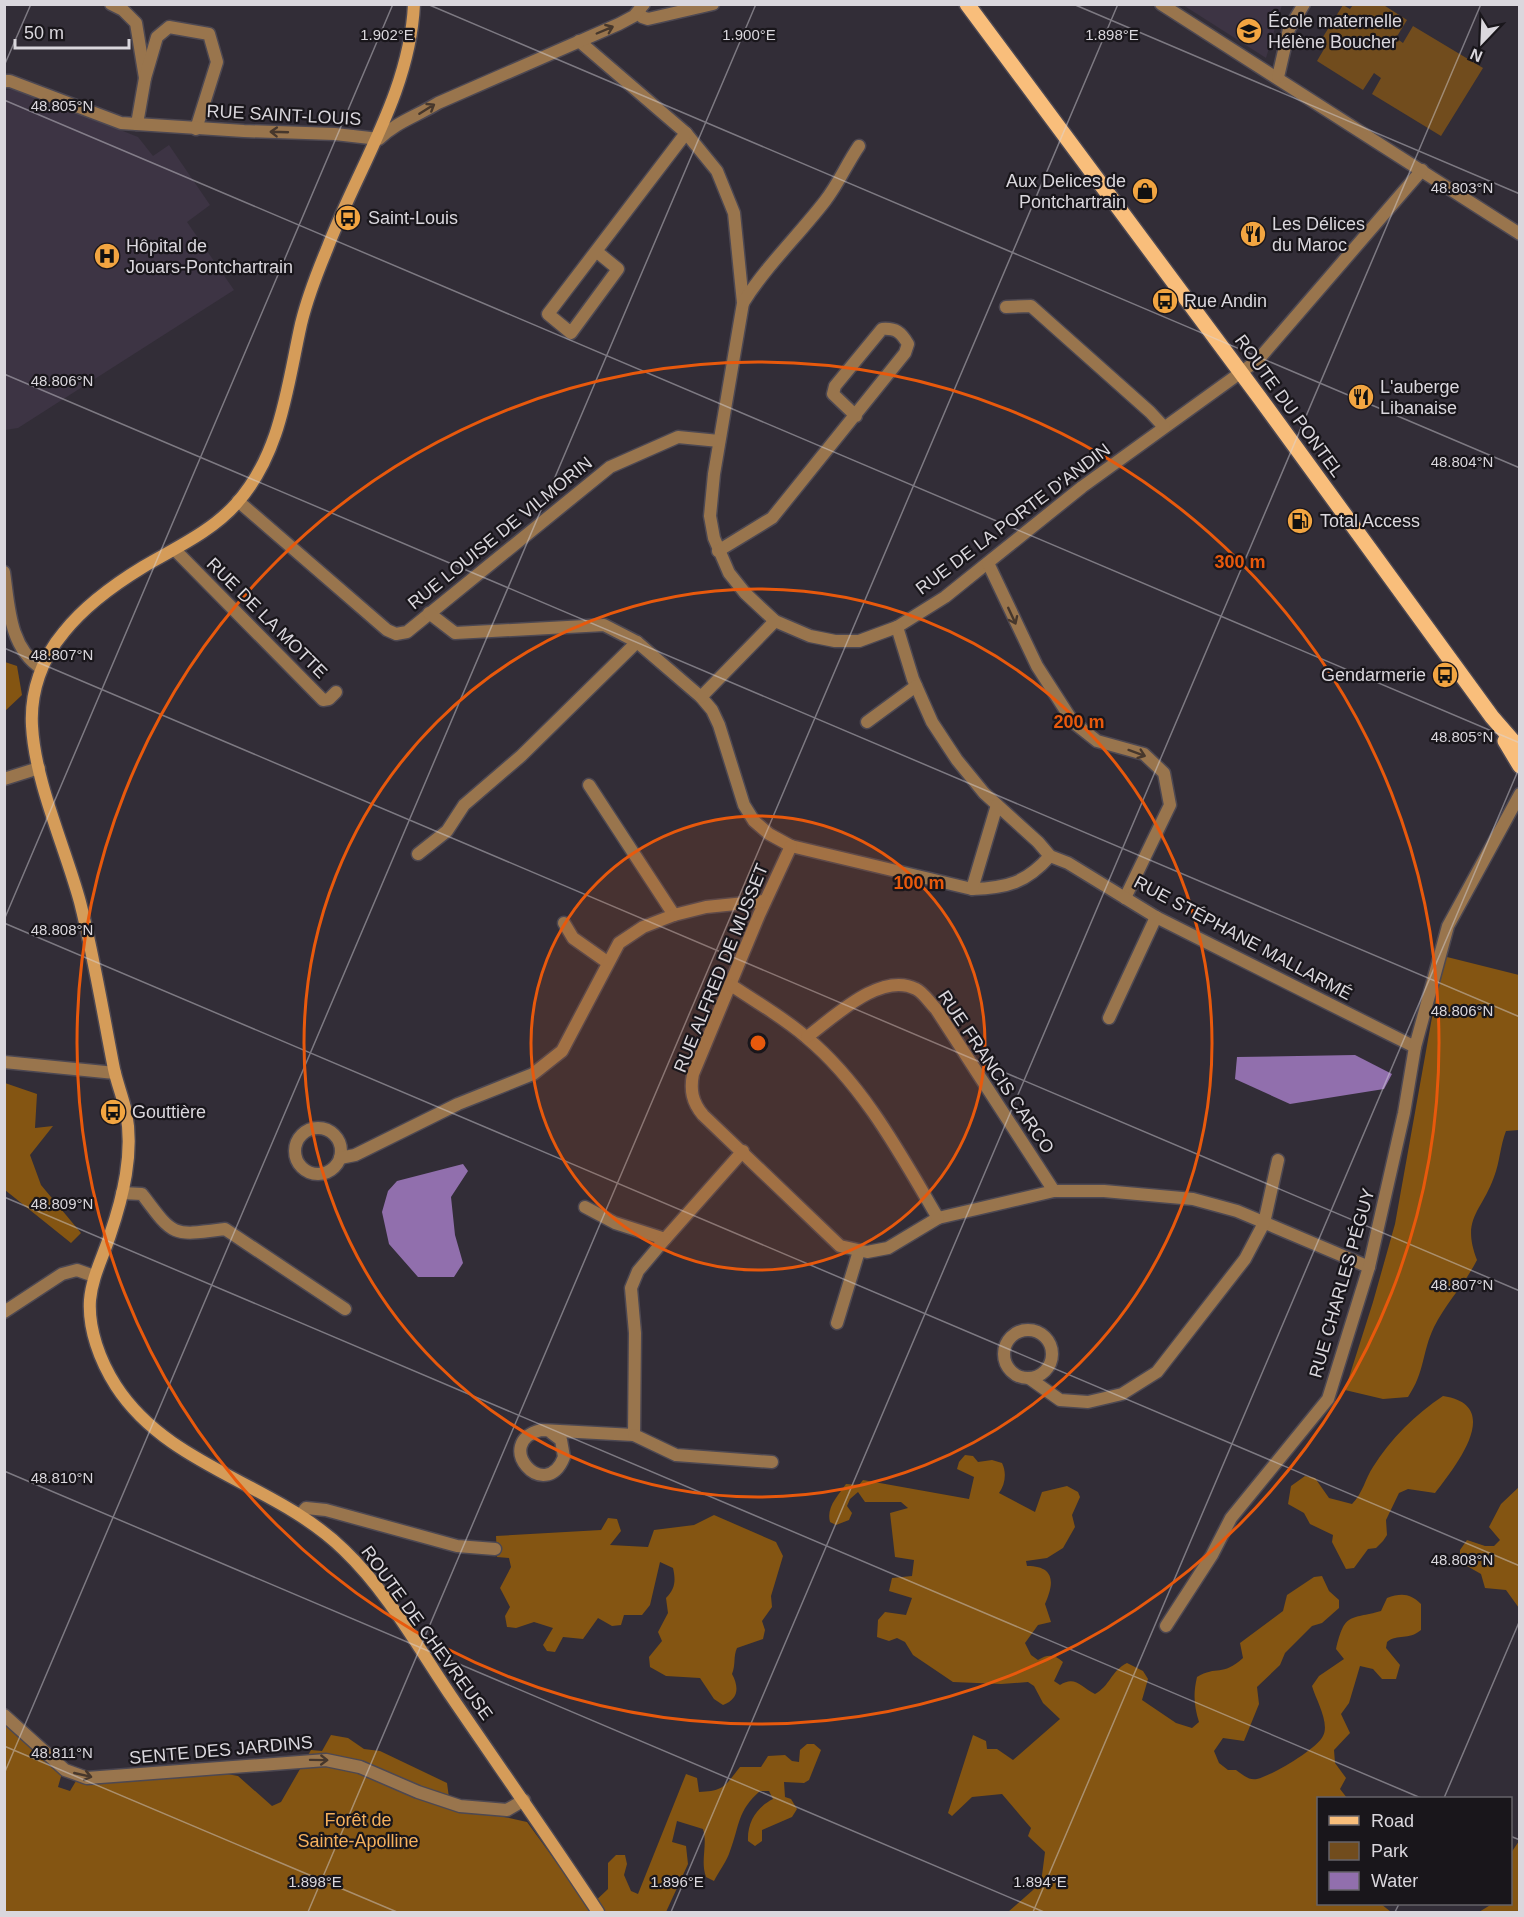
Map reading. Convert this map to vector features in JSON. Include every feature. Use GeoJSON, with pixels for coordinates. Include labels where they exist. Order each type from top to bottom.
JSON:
{"type":"FeatureCollection","features":[{"type":"Feature","properties":{"kind":"main road","name":"ROUTE DU PONTEL"},"geometry":{"type":"LineString","coordinates":[[968,4],[1241,372],[1492,717],[1520,749]]}},
{"type":"Feature","properties":{"kind":"main road","name":"ROUTE DU PONTEL"},"geometry":{"type":"LineString","coordinates":[[1492,717],[1520,766]]}},
{"type":"Feature","properties":{"kind":"street"},"geometry":{"type":"LineString","coordinates":[[111,4],[123,10],[136,23],[145,78]]}},
{"type":"Feature","properties":{"kind":"street","name":"ROUTE DE CHEVREUSE"},"geometry":{"type":"LineString","coordinates":[[414,4],[404,60],[379,139],[340,216],[302,318],[287,395],[273,443],[258,474],[238,501],[220,519],[175,550],[139,569],[78,617],[61,635],[44,662],[33,696],[32,728],[39,768],[79,900],[128,1124],[127,1167],[122,1193],[94,1276],[90,1320],[95,1342],[115,1384],[141,1417],[180,1449],[301,1514],[326,1533],[365,1571],[524,1800],[598,1912]]}},
{"type":"Feature","properties":{"kind":"street","name":"RUE SAINT-LOUIS"},"geometry":{"type":"LineString","coordinates":[[642,8],[642,17],[648,19],[713,4]]}},
{"type":"Feature","properties":{"kind":"street"},"geometry":{"type":"LineString","coordinates":[[1161,4],[1520,234]]}},
{"type":"Feature","properties":{"kind":"street"},"geometry":{"type":"LineString","coordinates":[[1278,77],[1289,29],[1304,4]]}},
{"type":"Feature","properties":{"kind":"street","name":"RUE SAINT-LOUIS"},"geometry":{"type":"LineString","coordinates":[[4,81],[10,81],[121,123],[196,129],[335,134],[379,139],[399,122],[412,119],[438,103],[619,24],[642,8]]}},
{"type":"Feature","properties":{"kind":"street"},"geometry":{"type":"LineString","coordinates":[[136,124],[145,78],[157,37],[169,27],[208,34],[217,62],[196,129]]}},
{"type":"Feature","properties":{"kind":"street","name":"RUE DE LA PORTE D'ANDIN"},"geometry":{"type":"LineString","coordinates":[[579,41],[686,133],[717,171],[734,213],[743,303],[719,441],[710,516],[718,551],[729,573],[745,593],[776,621],[810,636],[835,641],[859,641],[897,627],[945,597],[1164,427],[1258,360],[1422,170]]}},
{"type":"Feature","properties":{"kind":"street"},"geometry":{"type":"LineString","coordinates":[[596,251],[618,269],[571,333],[548,314],[596,251],[686,133]]}},
{"type":"Feature","properties":{"kind":"street"},"geometry":{"type":"LineString","coordinates":[[743,303],[754,285],[843,178],[843,169],[859,146]]}},
{"type":"Feature","properties":{"kind":"street"},"geometry":{"type":"LineString","coordinates":[[1006,307],[1031,306],[1164,427]]}},
{"type":"Feature","properties":{"kind":"street"},"geometry":{"type":"LineString","coordinates":[[718,551],[772,518],[856,416],[905,353],[908,344],[902,334],[893,328],[882,328],[835,386],[833,394],[856,416]]}},
{"type":"Feature","properties":{"kind":"street","name":"RUE LOUISE DE VILMORIN"},"geometry":{"type":"LineString","coordinates":[[238,501],[387,630],[396,634],[407,632],[610,467],[678,436],[719,441]]}},
{"type":"Feature","properties":{"kind":"street","name":"RUE DE LA MOTTE"},"geometry":{"type":"LineString","coordinates":[[175,550],[323,700],[329,699],[336,692]]}},
{"type":"Feature","properties":{"kind":"street"},"geometry":{"type":"LineString","coordinates":[[988,563],[1037,666],[1073,722],[1097,741],[1144,754],[1164,773],[1170,805],[1125,898]]}},
{"type":"Feature","properties":{"kind":"street"},"geometry":{"type":"LineString","coordinates":[[4,572],[11,626],[25,651],[44,662]]}},
{"type":"Feature","properties":{"kind":"street"},"geometry":{"type":"LineString","coordinates":[[429,613],[455,633],[604,625],[637,642],[712,710],[719,725],[744,805],[754,821],[769,834],[791,846],[972,889],[1018,883],[1035,873],[1050,856]]}},
{"type":"Feature","properties":{"kind":"street"},"geometry":{"type":"LineString","coordinates":[[700,697],[776,621]]}},
{"type":"Feature","properties":{"kind":"street","name":"RUE STÉPHANE MALLARMÉ"},"geometry":{"type":"LineString","coordinates":[[897,627],[916,686],[932,722],[957,760],[997,805],[1050,856],[1068,863],[1156,917],[1415,1047]]}},
{"type":"Feature","properties":{"kind":"street"},"geometry":{"type":"LineString","coordinates":[[418,854],[447,831],[464,805],[521,756],[637,642]]}},
{"type":"Feature","properties":{"kind":"street"},"geometry":{"type":"LineString","coordinates":[[867,722],[916,686]]}},
{"type":"Feature","properties":{"kind":"street"},"geometry":{"type":"LineString","coordinates":[[4,779],[39,768]]}},
{"type":"Feature","properties":{"kind":"street"},"geometry":{"type":"LineString","coordinates":[[588,785],[674,915]]}},
{"type":"Feature","properties":{"kind":"street","name":"RUE CHARLES PÉGUY"},"geometry":{"type":"LineString","coordinates":[[1166,1626],[1212,1555],[1231,1518],[1328,1399],[1369,1267],[1404,1113],[1415,1047],[1448,926],[1520,794]]}},
{"type":"Feature","properties":{"kind":"street"},"geometry":{"type":"LineString","coordinates":[[972,889],[997,805]]}},
{"type":"Feature","properties":{"kind":"street","name":"RUE ALFRED DE MUSSET"},"geometry":{"type":"LineString","coordinates":[[791,846],[765,901],[693,1074],[692,1095],[695,1106],[703,1115],[840,1246],[859,1251]]}},
{"type":"Feature","properties":{"kind":"street"},"geometry":{"type":"LineString","coordinates":[[340,1158],[356,1155],[458,1104],[533,1074],[562,1051],[581,1019],[607,962],[619,943],[643,927],[674,915],[706,907],[765,901]]}},
{"type":"Feature","properties":{"kind":"street"},"geometry":{"type":"LineString","coordinates":[[1109,1018],[1156,917]]}},
{"type":"Feature","properties":{"kind":"street"},"geometry":{"type":"LineString","coordinates":[[564,923],[573,938],[607,962]]}},
{"type":"Feature","properties":{"kind":"street"},"geometry":{"type":"LineString","coordinates":[[731,985],[807,1037],[851,1083],[901,1155],[938,1218]]}},
{"type":"Feature","properties":{"kind":"street","name":"RUE FRANCIS CARCO"},"geometry":{"type":"LineString","coordinates":[[807,1037],[873,988],[887,985],[916,989],[936,1009],[1054,1191]]}},
{"type":"Feature","properties":{"kind":"street"},"geometry":{"type":"LineString","coordinates":[[4,1062],[115,1072]]}},
{"type":"Feature","properties":{"kind":"street"},"geometry":{"type":"LineString","coordinates":[[634,1436],[635,1333],[631,1288],[638,1270],[743,1151]]}},
{"type":"Feature","properties":{"kind":"street"},"geometry":{"type":"LineString","coordinates":[[1029,1378],[1060,1400],[1088,1402],[1122,1394],[1157,1372],[1245,1259],[1264,1222],[1278,1160]]}},
{"type":"Feature","properties":{"kind":"street"},"geometry":{"type":"LineString","coordinates":[[837,1323],[859,1251],[888,1248],[938,1218],[1054,1191],[1146,1194],[1193,1199],[1237,1211],[1369,1267]]}},
{"type":"Feature","properties":{"kind":"street"},"geometry":{"type":"LineString","coordinates":[[122,1193],[142,1194],[167,1228],[184,1235],[225,1229],[345,1309]]}},
{"type":"Feature","properties":{"kind":"street"},"geometry":{"type":"LineString","coordinates":[[585,1207],[615,1223],[664,1239]]}},
{"type":"Feature","properties":{"kind":"street"},"geometry":{"type":"LineString","coordinates":[[4,1312],[62,1274],[76,1270],[94,1276]]}},
{"type":"Feature","properties":{"kind":"street"},"geometry":{"type":"LineString","coordinates":[[549,1431],[634,1436],[676,1455],[772,1462]]}},
{"type":"Feature","properties":{"kind":"street"},"geometry":{"type":"LineString","coordinates":[[301,1514],[306,1508],[327,1510],[457,1546],[495,1549]]}},
{"type":"Feature","properties":{"kind":"street","name":"SENTE DES JARDINS"},"geometry":{"type":"LineString","coordinates":[[4,1715],[65,1770],[87,1778],[326,1760],[360,1767],[418,1792],[460,1806],[507,1810],[524,1800]]}},
{"type":"Feature","properties":{"kind":"shaded area","name":"École maternelle Hélène Boucher"},"geometry":{"type":"Polygon","coordinates":[[[1183,5],[1282,5],[1266,58],[1183,5]]]}},
{"type":"Feature","properties":{"kind":"shaded area","name":"Hôpital de Jouars-Pontchartrain"},"geometry":{"type":"Polygon","coordinates":[[[17,89],[138,137],[153,156],[169,145],[210,205],[187,222],[234,290],[18,428],[5,430],[4,90],[17,89]]]}},
{"type":"Feature","properties":{"kind":"green space"},"geometry":{"type":"Polygon","coordinates":[[[1382,4],[1407,20],[1396,38],[1403,43],[1413,26],[1483,68],[1441,136],[1372,94],[1381,78],[1374,73],[1363,90],[1317,61],[1327,44],[1321,40],[1343,5],[1350,9],[1353,5],[1382,4]]]}},
{"type":"Feature","properties":{"kind":"green space"},"geometry":{"type":"Polygon","coordinates":[[[5,662],[17,666],[22,695],[5,711],[5,662]]]}},
{"type":"Feature","properties":{"kind":"green space"},"geometry":{"type":"Polygon","coordinates":[[[1443,956],[1519,975],[1519,1130],[1506,1131],[1498,1166],[1472,1225],[1471,1234],[1477,1260],[1434,1327],[1414,1388],[1408,1397],[1383,1399],[1345,1390],[1395,1224],[1443,956]]]}},
{"type":"Feature","properties":{"kind":"green space"},"geometry":{"type":"Polygon","coordinates":[[[5,1083],[37,1094],[35,1128],[53,1126],[30,1155],[41,1185],[81,1233],[71,1243],[5,1190],[5,1083]]]}},
{"type":"Feature","properties":{"kind":"green space"},"geometry":{"type":"Polygon","coordinates":[[[1443,1396],[1461,1402],[1471,1411],[1473,1424],[1463,1453],[1435,1493],[1408,1489],[1399,1493],[1386,1520],[1387,1535],[1383,1541],[1376,1548],[1368,1549],[1354,1568],[1346,1569],[1332,1542],[1333,1535],[1310,1524],[1304,1513],[1288,1504],[1291,1486],[1305,1476],[1315,1478],[1329,1498],[1352,1504],[1387,1447],[1413,1419],[1443,1396]]]}},
{"type":"Feature","properties":{"kind":"green space"},"geometry":{"type":"Polygon","coordinates":[[[965,1455],[973,1456],[978,1462],[992,1460],[1002,1463],[1005,1479],[999,1493],[1035,1512],[1042,1492],[1067,1486],[1078,1492],[1080,1497],[1072,1515],[1075,1527],[1063,1548],[1047,1558],[1026,1561],[1027,1566],[1043,1569],[1048,1573],[1051,1583],[1045,1604],[1051,1622],[1038,1625],[1025,1643],[1031,1655],[1038,1660],[1051,1656],[1063,1662],[1054,1681],[1060,1685],[1070,1681],[1078,1683],[1095,1694],[1104,1687],[1117,1670],[1127,1663],[1143,1671],[1148,1679],[1142,1700],[1176,1723],[1192,1728],[1199,1722],[1195,1700],[1197,1677],[1236,1664],[1243,1658],[1240,1643],[1283,1611],[1287,1595],[1314,1577],[1322,1576],[1329,1591],[1339,1600],[1339,1608],[1322,1623],[1312,1626],[1285,1653],[1280,1665],[1257,1687],[1259,1704],[1244,1741],[1223,1738],[1214,1751],[1219,1763],[1228,1770],[1236,1770],[1251,1779],[1264,1777],[1282,1768],[1312,1748],[1323,1736],[1324,1718],[1312,1686],[1319,1676],[1344,1659],[1336,1649],[1346,1623],[1355,1617],[1381,1611],[1387,1598],[1392,1596],[1409,1596],[1421,1604],[1421,1630],[1387,1642],[1386,1648],[1400,1665],[1396,1679],[1382,1679],[1373,1669],[1360,1666],[1349,1703],[1341,1714],[1350,1733],[1334,1750],[1335,1763],[1346,1778],[1340,1789],[1346,1797],[1317,1797],[1317,1905],[1382,1905],[1391,1912],[1008,1912],[1041,1883],[1045,1852],[1028,1836],[1031,1828],[1002,1794],[972,1797],[952,1816],[948,1813],[973,1735],[986,1741],[987,1749],[997,1749],[1013,1760],[1060,1719],[1043,1703],[1034,1686],[1028,1682],[1001,1684],[953,1682],[913,1655],[905,1642],[897,1638],[889,1641],[877,1637],[878,1620],[885,1612],[906,1615],[912,1598],[889,1591],[892,1578],[912,1576],[914,1560],[895,1557],[890,1513],[908,1508],[901,1502],[865,1502],[858,1492],[850,1499],[847,1506],[852,1513],[849,1520],[836,1525],[830,1522],[829,1517],[834,1502],[846,1484],[859,1485],[863,1480],[969,1499],[974,1477],[957,1469],[965,1455]]]}},
{"type":"Feature","properties":{"kind":"green space"},"geometry":{"type":"Polygon","coordinates":[[[1519,1487],[1519,1608],[1506,1590],[1485,1588],[1481,1574],[1460,1562],[1460,1550],[1467,1540],[1485,1546],[1494,1546],[1500,1540],[1489,1527],[1501,1504],[1519,1487]]]}},
{"type":"Feature","properties":{"kind":"green space"},"geometry":{"type":"Polygon","coordinates":[[[714,1515],[776,1542],[783,1556],[771,1596],[772,1607],[762,1621],[765,1630],[763,1639],[737,1648],[732,1674],[736,1683],[736,1692],[732,1699],[723,1705],[714,1699],[700,1678],[666,1676],[650,1667],[649,1657],[662,1641],[658,1632],[668,1613],[666,1598],[673,1588],[674,1581],[673,1568],[660,1562],[650,1605],[642,1615],[624,1615],[621,1625],[612,1626],[598,1618],[583,1639],[563,1637],[555,1652],[547,1651],[543,1645],[553,1628],[534,1622],[516,1628],[507,1627],[505,1616],[510,1607],[500,1588],[511,1567],[509,1558],[497,1557],[496,1536],[601,1530],[608,1518],[617,1519],[621,1531],[610,1545],[648,1547],[654,1530],[694,1525],[714,1515]]]}},
{"type":"Feature","properties":{"kind":"green space","name":"Forêt de Sainte-Apolline"},"geometry":{"type":"Polygon","coordinates":[[[4,1724],[62,1773],[58,1787],[70,1791],[76,1781],[227,1774],[238,1776],[272,1806],[281,1802],[311,1750],[322,1751],[331,1735],[348,1738],[364,1749],[380,1751],[447,1783],[450,1805],[527,1822],[589,1907],[608,1889],[608,1863],[616,1855],[625,1855],[627,1864],[624,1875],[631,1891],[638,1894],[686,1774],[697,1778],[699,1792],[714,1790],[727,1783],[740,1767],[761,1767],[768,1756],[785,1755],[792,1761],[799,1762],[800,1750],[807,1744],[814,1744],[821,1750],[809,1780],[804,1783],[784,1782],[785,1797],[791,1799],[797,1809],[792,1817],[762,1830],[762,1841],[755,1846],[748,1841],[751,1821],[762,1806],[773,1799],[769,1791],[760,1791],[747,1805],[740,1819],[729,1855],[714,1881],[706,1877],[704,1871],[703,1829],[677,1821],[672,1842],[686,1846],[688,1864],[666,1912],[5,1912],[4,1724]]]}},
{"type":"Feature","properties":{"kind":"green space"},"geometry":{"type":"Polygon","coordinates":[[[1519,1841],[1519,1912],[1479,1912],[1490,1905],[1512,1905],[1512,1852],[1519,1841]]]}},
{"type":"Feature","properties":{"kind":"water"},"geometry":{"type":"Polygon","coordinates":[[[1355,1055],[1392,1074],[1384,1089],[1290,1104],[1235,1079],[1237,1057],[1355,1055]]]}},
{"type":"Feature","properties":{"kind":"water"},"geometry":{"type":"Polygon","coordinates":[[[463,1164],[468,1171],[451,1197],[455,1235],[463,1263],[454,1277],[418,1277],[389,1244],[382,1212],[388,1191],[397,1181],[463,1164]]]}},
{"type":"Feature","properties":{"kind":"place","name":"École maternelle Hélène Boucher"},"geometry":{"type":"Point","coordinates":[1249,31]}},
{"type":"Feature","properties":{"kind":"place","name":"Aux Delices de Pontchartrain"},"geometry":{"type":"Point","coordinates":[1145,191]}},
{"type":"Feature","properties":{"kind":"place","name":"Saint-Louis"},"geometry":{"type":"Point","coordinates":[348,218]}},
{"type":"Feature","properties":{"kind":"place","name":"Les Délices du Maroc"},"geometry":{"type":"Point","coordinates":[1253,234]}},
{"type":"Feature","properties":{"kind":"place","name":"Hôpital de Jouars-Pontchartrain"},"geometry":{"type":"Point","coordinates":[107,256]}},
{"type":"Feature","properties":{"kind":"place","name":"Rue Andin"},"geometry":{"type":"Point","coordinates":[1165,301]}},
{"type":"Feature","properties":{"kind":"place","name":"L'auberge Libanaise"},"geometry":{"type":"Point","coordinates":[1361,397]}},
{"type":"Feature","properties":{"kind":"place","name":"Total Access"},"geometry":{"type":"Point","coordinates":[1300,521]}},
{"type":"Feature","properties":{"kind":"place","name":"Gendarmerie"},"geometry":{"type":"Point","coordinates":[1445,675]}},
{"type":"Feature","properties":{"kind":"place","name":"Gouttière"},"geometry":{"type":"Point","coordinates":[113,1112]}}]}
